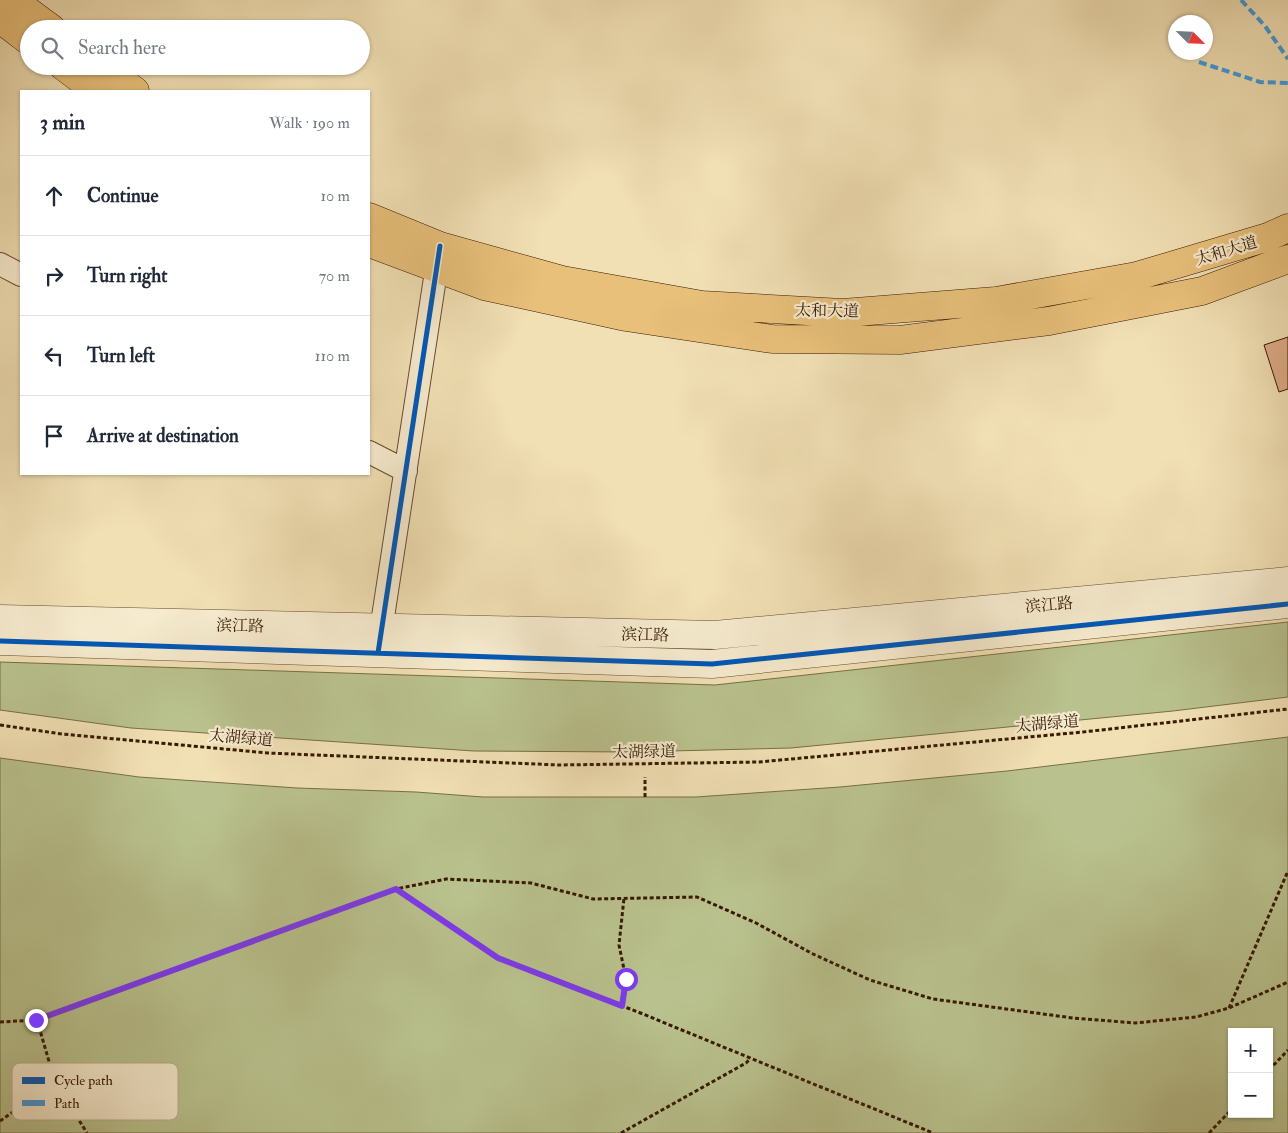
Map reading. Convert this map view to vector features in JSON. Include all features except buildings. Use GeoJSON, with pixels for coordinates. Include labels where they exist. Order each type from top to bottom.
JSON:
{"type":"FeatureCollection","features":[{"type":"Feature","properties":{"kind":"main road"},"geometry":{"type":"LineString","coordinates":[[13,0],[40,20]]}},
{"type":"Feature","properties":{"kind":"main road"},"geometry":{"type":"LineString","coordinates":[[0,19],[20,34]]}},
{"type":"Feature","properties":{"kind":"main road"},"geometry":{"type":"LineString","coordinates":[[75,75],[95,90]]}},
{"type":"Feature","properties":{"kind":"main road"},"geometry":{"type":"LineString","coordinates":[[114,75],[134,90]]}},
{"type":"Feature","properties":{"kind":"main road","name":"太和大道"},"geometry":{"type":"LineString","coordinates":[[370,218],[484,286],[626,317],[772,339],[900,340],[1049,321],[1202,291],[1288,259]]}},
{"type":"Feature","properties":{"kind":"main road","name":"太和大道"},"geometry":{"type":"LineString","coordinates":[[370,243],[439,258],[702,305],[843,313],[996,301],[1137,276],[1268,237],[1288,228]]}},
{"type":"Feature","properties":{"kind":"street"},"geometry":{"type":"LineString","coordinates":[[380,641],[439,258]]}},
{"type":"Feature","properties":{"kind":"street"},"geometry":{"type":"LineString","coordinates":[[0,264],[20,274]]}},
{"type":"Feature","properties":{"kind":"street"},"geometry":{"type":"LineString","coordinates":[[370,453],[406,471]]}},
{"type":"Feature","properties":{"kind":"street","name":"滨江路"},"geometry":{"type":"LineString","coordinates":[[0,619],[380,641],[715,635],[1288,581]]}},
{"type":"Feature","properties":{"kind":"street"},"geometry":{"type":"LineString","coordinates":[[0,641],[380,641],[712,664],[1288,604]]}},
{"type":"Feature","properties":{"kind":"path"},"geometry":{"type":"LineString","coordinates":[[645,777],[645,797]]}},
{"type":"Feature","properties":{"kind":"path"},"geometry":{"type":"LineString","coordinates":[[1229,1008],[1288,871]]}},
{"type":"Feature","properties":{"kind":"path"},"geometry":{"type":"LineString","coordinates":[[0,1022],[36,1020],[396,889],[446,878],[531,883],[593,899],[697,897],[756,923],[813,954],[870,980],[934,999],[1073,1018],[1135,1023],[1196,1017],[1229,1008],[1288,982]]}},
{"type":"Feature","properties":{"kind":"path"},"geometry":{"type":"LineString","coordinates":[[396,889],[498,958],[622,1006],[933,1133]]}},
{"type":"Feature","properties":{"kind":"path"},"geometry":{"type":"LineString","coordinates":[[622,1006],[626,979],[619,946],[624,898]]}},
{"type":"Feature","properties":{"kind":"path"},"geometry":{"type":"LineString","coordinates":[[36,1020],[49,1063]]}},
{"type":"Feature","properties":{"kind":"path"},"geometry":{"type":"LineString","coordinates":[[1273,1066],[1288,1050]]}},
{"type":"Feature","properties":{"kind":"path"},"geometry":{"type":"LineString","coordinates":[[621,1133],[750,1059]]}},
{"type":"Feature","properties":{"kind":"path"},"geometry":{"type":"LineString","coordinates":[[0,1121],[12,1112]]}},
{"type":"Feature","properties":{"kind":"path"},"geometry":{"type":"LineString","coordinates":[[1209,1133],[1228,1113]]}},
{"type":"Feature","properties":{"kind":"path"},"geometry":{"type":"LineString","coordinates":[[79,1120],[87,1133]]}},
{"type":"Feature","properties":{"kind":"green space"},"geometry":{"type":"Polygon","coordinates":[[[1288,622],[1288,697],[1173,711],[791,748],[631,752],[474,751],[131,728],[0,710],[0,662],[715,685],[1288,622]]]}},
{"type":"Feature","properties":{"kind":"green space"},"geometry":{"type":"Polygon","coordinates":[[[1288,737],[1288,1133],[0,1133],[0,758],[139,777],[297,788],[416,792],[483,797],[696,797],[840,787],[1007,771],[1288,737]]]}},
{"type":"Feature","properties":{"kind":"marked path"},"geometry":{"type":"LineString","coordinates":[[1241,0],[1265,26],[1288,59]]}},
{"type":"Feature","properties":{"kind":"marked path"},"geometry":{"type":"LineString","coordinates":[[1199,62],[1260,82],[1288,83]]}},
{"type":"Feature","properties":{"kind":"cycle path"},"geometry":{"type":"LineString","coordinates":[[378,653],[440,246]]}},
{"type":"Feature","properties":{"kind":"cycle path"},"geometry":{"type":"LineString","coordinates":[[0,641],[712,664],[1288,604]]}},
{"type":"Feature","properties":{"kind":"route"},"geometry":{"type":"LineString","coordinates":[[36,1020],[396,889],[498,958],[622,1006],[626,979]]}}]}
